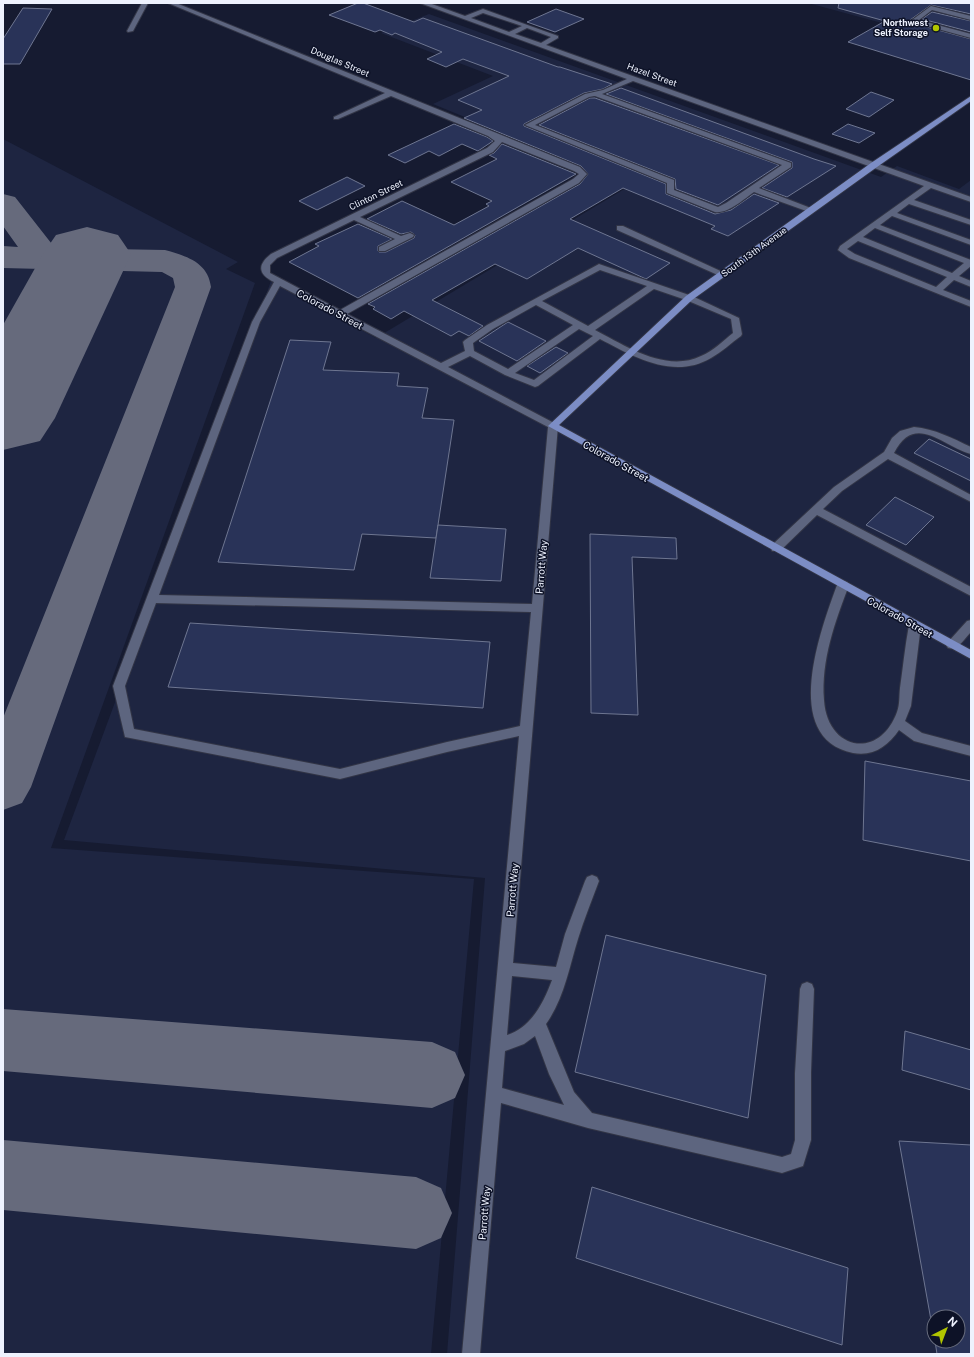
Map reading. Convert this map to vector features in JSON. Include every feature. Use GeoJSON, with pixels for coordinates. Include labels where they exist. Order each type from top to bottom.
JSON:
{"type":"FeatureCollection","features":[{"type":"Feature","properties":{"kind":"main road","name":"South 13th Avenue"},"geometry":{"type":"LineString","coordinates":[[553,426],[689,298],[874,165],[971,98]]}},
{"type":"Feature","properties":{"kind":"main road","name":"Colorado Street"},"geometry":{"type":"LineString","coordinates":[[553,426],[971,655]]}},
{"type":"Feature","properties":{"kind":"street"},"geometry":{"type":"LineString","coordinates":[[130,32],[145,3]]}},
{"type":"Feature","properties":{"kind":"street","name":"Douglas Street"},"geometry":{"type":"LineString","coordinates":[[171,3],[391,93],[498,139],[577,169],[583,174],[576,182],[340,314]]}},
{"type":"Feature","properties":{"kind":"street","name":"Hazel Street"},"geometry":{"type":"LineString","coordinates":[[423,3],[971,200]]}},
{"type":"Feature","properties":{"kind":"street"},"geometry":{"type":"LineString","coordinates":[[971,18],[931,8],[914,21],[971,36]]}},
{"type":"Feature","properties":{"kind":"street"},"geometry":{"type":"LineString","coordinates":[[465,18],[483,11],[556,38],[542,45]]}},
{"type":"Feature","properties":{"kind":"street"},"geometry":{"type":"LineString","coordinates":[[510,34],[527,26]]}},
{"type":"Feature","properties":{"kind":"street"},"geometry":{"type":"LineString","coordinates":[[597,94],[788,166],[729,205],[718,210],[670,191],[671,182],[529,125],[587,95],[597,94],[633,78]]}},
{"type":"Feature","properties":{"kind":"street"},"geometry":{"type":"LineString","coordinates":[[336,118],[391,93]]}},
{"type":"Feature","properties":{"kind":"street","name":"Clinton Street"},"geometry":{"type":"LineString","coordinates":[[264,267],[266,262],[274,256],[490,150],[498,139]]}},
{"type":"Feature","properties":{"kind":"street"},"geometry":{"type":"LineString","coordinates":[[930,185],[856,238],[842,250],[852,256],[971,304]]}},
{"type":"Feature","properties":{"kind":"street"},"geometry":{"type":"LineString","coordinates":[[753,189],[812,210]]}},
{"type":"Feature","properties":{"kind":"street"},"geometry":{"type":"LineString","coordinates":[[908,201],[971,224]]}},
{"type":"Feature","properties":{"kind":"street"},"geometry":{"type":"LineString","coordinates":[[891,213],[971,243]]}},
{"type":"Feature","properties":{"kind":"street"},"geometry":{"type":"LineString","coordinates":[[354,217],[401,239]]}},
{"type":"Feature","properties":{"kind":"street"},"geometry":{"type":"LineString","coordinates":[[874,225],[971,262],[937,290]]}},
{"type":"Feature","properties":{"kind":"street"},"geometry":{"type":"LineString","coordinates":[[620,228],[723,274]]}},
{"type":"Feature","properties":{"kind":"street"},"geometry":{"type":"LineString","coordinates":[[382,249],[410,234]]}},
{"type":"Feature","properties":{"kind":"street"},"geometry":{"type":"LineString","coordinates":[[856,238],[971,284]]}},
{"type":"Feature","properties":{"kind":"street","name":"Colorado Street"},"geometry":{"type":"LineString","coordinates":[[264,267],[264,272],[278,282],[553,426]]}},
{"type":"Feature","properties":{"kind":"street"},"geometry":{"type":"LineString","coordinates":[[536,301],[579,325],[589,330],[600,335],[633,351],[655,360],[673,365],[697,361],[704,358],[738,334],[735,318],[689,298],[599,267],[536,301],[490,327],[468,342],[470,352],[508,373],[535,384],[600,335]]}},
{"type":"Feature","properties":{"kind":"street"},"geometry":{"type":"LineString","coordinates":[[278,282],[256,322],[119,686],[129,733],[340,774],[447,747],[526,730]]}},
{"type":"Feature","properties":{"kind":"street"},"geometry":{"type":"LineString","coordinates":[[589,330],[654,286]]}},
{"type":"Feature","properties":{"kind":"street"},"geometry":{"type":"LineString","coordinates":[[508,373],[579,325]]}},
{"type":"Feature","properties":{"kind":"street"},"geometry":{"type":"LineString","coordinates":[[441,367],[470,352]]}},
{"type":"Feature","properties":{"kind":"street","name":"Parrott Way"},"geometry":{"type":"LineString","coordinates":[[471,1354],[553,426]]}},
{"type":"Feature","properties":{"kind":"street"},"geometry":{"type":"LineString","coordinates":[[776,548],[838,489],[888,454],[892,444],[903,434],[916,429],[933,432],[971,451]]}},
{"type":"Feature","properties":{"kind":"street"},"geometry":{"type":"LineString","coordinates":[[888,454],[971,499]]}},
{"type":"Feature","properties":{"kind":"street"},"geometry":{"type":"LineString","coordinates":[[816,510],[971,592]]}},
{"type":"Feature","properties":{"kind":"street"},"geometry":{"type":"LineString","coordinates":[[843,585],[831,616],[820,659],[817,692],[820,718],[826,730],[837,742],[864,750],[876,746],[898,723],[904,711],[915,625]]}},
{"type":"Feature","properties":{"kind":"street"},"geometry":{"type":"LineString","coordinates":[[152,599],[537,608]]}},
{"type":"Feature","properties":{"kind":"street"},"geometry":{"type":"LineString","coordinates":[[952,645],[971,624]]}},
{"type":"Feature","properties":{"kind":"street"},"geometry":{"type":"LineString","coordinates":[[898,723],[918,737],[971,751]]}},
{"type":"Feature","properties":{"kind":"street"},"geometry":{"type":"LineString","coordinates":[[499,1045],[521,1037],[538,1024],[548,1010],[561,974],[570,940],[592,881]]}},
{"type":"Feature","properties":{"kind":"street"},"geometry":{"type":"LineString","coordinates":[[505,969],[561,974]]}},
{"type":"Feature","properties":{"kind":"street"},"geometry":{"type":"LineString","coordinates":[[494,1092],[588,1120],[782,1165],[797,1160],[803,1140],[803,1073],[806,990]]}},
{"type":"Feature","properties":{"kind":"street"},"geometry":{"type":"LineString","coordinates":[[538,1024],[568,1098],[588,1120]]}},
{"type":"Feature","properties":{"kind":"shaded area","name":"Northwest Self Storage"},"geometry":{"type":"Polygon","coordinates":[[[808,3],[971,3],[971,47],[808,3]]]}},
{"type":"Feature","properties":{"kind":"shaded area"},"geometry":{"type":"Polygon","coordinates":[[[429,14],[881,177],[897,166],[959,189],[971,180],[971,1354],[447,1354],[485,878],[64,840],[271,281],[376,338],[631,185],[433,104],[493,76],[381,33],[429,14]]]}},
{"type":"Feature","properties":{"kind":"shaded area"},"geometry":{"type":"Polygon","coordinates":[[[3,139],[238,262],[226,269],[255,283],[51,848],[474,879],[431,1354],[3,1354],[3,139]]]}},
{"type":"Feature","properties":{"kind":"building"},"geometry":{"type":"Polygon","coordinates":[[[358,3],[363,3],[414,22],[423,18],[558,67],[612,84],[603,89],[584,93],[524,124],[524,126],[666,184],[666,194],[715,214],[731,210],[754,194],[779,203],[728,236],[711,229],[715,226],[623,188],[570,219],[670,263],[646,279],[578,248],[527,279],[495,264],[432,300],[483,326],[469,336],[459,331],[451,336],[404,311],[391,319],[373,309],[375,307],[368,304],[580,184],[588,174],[581,166],[464,118],[482,110],[458,100],[509,76],[463,59],[446,67],[427,59],[442,52],[395,33],[392,35],[380,30],[375,32],[329,15],[358,3]]]}},
{"type":"Feature","properties":{"kind":"building"},"geometry":{"type":"Polygon","coordinates":[[[839,3],[971,3],[971,14],[931,5],[910,20],[912,23],[971,39],[971,80],[848,42],[885,21],[838,8],[839,3]]]}},
{"type":"Feature","properties":{"kind":"building"},"geometry":{"type":"Polygon","coordinates":[[[23,8],[52,9],[20,64],[3,64],[3,39],[23,8]]]}},
{"type":"Feature","properties":{"kind":"building"},"geometry":{"type":"Polygon","coordinates":[[[556,9],[584,19],[555,32],[527,22],[556,9]]]}},
{"type":"Feature","properties":{"kind":"building"},"geometry":{"type":"Polygon","coordinates":[[[932,12],[971,21],[971,32],[922,19],[932,12]]]}},
{"type":"Feature","properties":{"kind":"building"},"geometry":{"type":"Polygon","coordinates":[[[621,88],[836,166],[787,197],[762,188],[792,168],[792,162],[606,94],[621,88]]]}},
{"type":"Feature","properties":{"kind":"building"},"geometry":{"type":"Polygon","coordinates":[[[871,92],[894,100],[869,117],[846,109],[871,92]]]}},
{"type":"Feature","properties":{"kind":"building"},"geometry":{"type":"Polygon","coordinates":[[[590,98],[595,98],[779,165],[718,205],[676,189],[675,179],[539,125],[590,98]]]}},
{"type":"Feature","properties":{"kind":"building"},"geometry":{"type":"Polygon","coordinates":[[[454,124],[487,137],[493,141],[478,151],[462,144],[439,156],[429,151],[405,163],[388,155],[454,124]]]}},
{"type":"Feature","properties":{"kind":"building"},"geometry":{"type":"Polygon","coordinates":[[[848,124],[875,133],[859,143],[832,134],[848,124]]]}},
{"type":"Feature","properties":{"kind":"building"},"geometry":{"type":"Polygon","coordinates":[[[502,144],[576,174],[358,298],[289,262],[319,246],[315,244],[358,224],[392,239],[378,246],[379,252],[386,252],[414,238],[415,235],[411,232],[401,234],[367,219],[402,201],[454,225],[489,206],[486,204],[492,201],[451,182],[497,159],[489,155],[494,153],[502,144]]]}},
{"type":"Feature","properties":{"kind":"building"},"geometry":{"type":"Polygon","coordinates":[[[347,177],[365,186],[317,210],[299,201],[347,177]]]}},
{"type":"Feature","properties":{"kind":"building"},"geometry":{"type":"Polygon","coordinates":[[[508,322],[546,341],[517,361],[479,341],[508,322]]]}},
{"type":"Feature","properties":{"kind":"building"},"geometry":{"type":"Polygon","coordinates":[[[290,340],[331,342],[323,370],[399,373],[397,386],[428,388],[422,418],[454,420],[436,538],[362,534],[354,570],[218,562],[290,340]]]}},
{"type":"Feature","properties":{"kind":"building"},"geometry":{"type":"Polygon","coordinates":[[[556,347],[568,353],[540,373],[527,366],[556,347]]]}},
{"type":"Feature","properties":{"kind":"building"},"geometry":{"type":"Polygon","coordinates":[[[929,439],[971,459],[971,481],[914,453],[929,439]]]}},
{"type":"Feature","properties":{"kind":"building"},"geometry":{"type":"Polygon","coordinates":[[[895,497],[934,517],[906,545],[866,525],[895,497]]]}},
{"type":"Feature","properties":{"kind":"building"},"geometry":{"type":"Polygon","coordinates":[[[438,525],[506,529],[501,581],[430,578],[438,525]]]}},
{"type":"Feature","properties":{"kind":"building"},"geometry":{"type":"Polygon","coordinates":[[[590,534],[676,538],[677,559],[632,557],[638,715],[591,713],[590,534]]]}},
{"type":"Feature","properties":{"kind":"building"},"geometry":{"type":"Polygon","coordinates":[[[190,623],[490,642],[483,708],[168,687],[190,623]]]}},
{"type":"Feature","properties":{"kind":"building"},"geometry":{"type":"Polygon","coordinates":[[[865,761],[971,781],[971,861],[863,840],[865,761]]]}},
{"type":"Feature","properties":{"kind":"building"},"geometry":{"type":"Polygon","coordinates":[[[606,935],[766,975],[748,1118],[575,1072],[606,935]]]}},
{"type":"Feature","properties":{"kind":"building"},"geometry":{"type":"Polygon","coordinates":[[[905,1031],[971,1050],[971,1090],[902,1070],[905,1031]]]}},
{"type":"Feature","properties":{"kind":"building"},"geometry":{"type":"Polygon","coordinates":[[[899,1141],[971,1145],[971,1354],[937,1354],[936,1349],[966,1349],[966,1309],[929,1309],[899,1141]]]}},
{"type":"Feature","properties":{"kind":"building"},"geometry":{"type":"Polygon","coordinates":[[[592,1187],[848,1268],[842,1345],[576,1258],[592,1187]]]}},
{"type":"Feature","properties":{"kind":"taxiway"},"geometry":{"type":"LineString","coordinates":[[3,204],[45,258]]}},
{"type":"Feature","properties":{"kind":"taxiway"},"geometry":{"type":"LineString","coordinates":[[3,257],[165,261],[176,264],[185,269],[191,276],[193,287],[3,787]]}},
{"type":"Feature","properties":{"kind":"taxiway"},"geometry":{"type":"LineString","coordinates":[[3,1040],[432,1075]]}},
{"type":"Feature","properties":{"kind":"taxiway"},"geometry":{"type":"LineString","coordinates":[[3,1175],[416,1213]]}},
{"type":"Feature","properties":{"kind":"runway"},"geometry":{"type":"LineString","coordinates":[[3,418],[87,254]]}},
{"type":"Feature","properties":{"kind":"place","name":"Northwest Self Storage"},"geometry":{"type":"Point","coordinates":[936,28]}}]}
